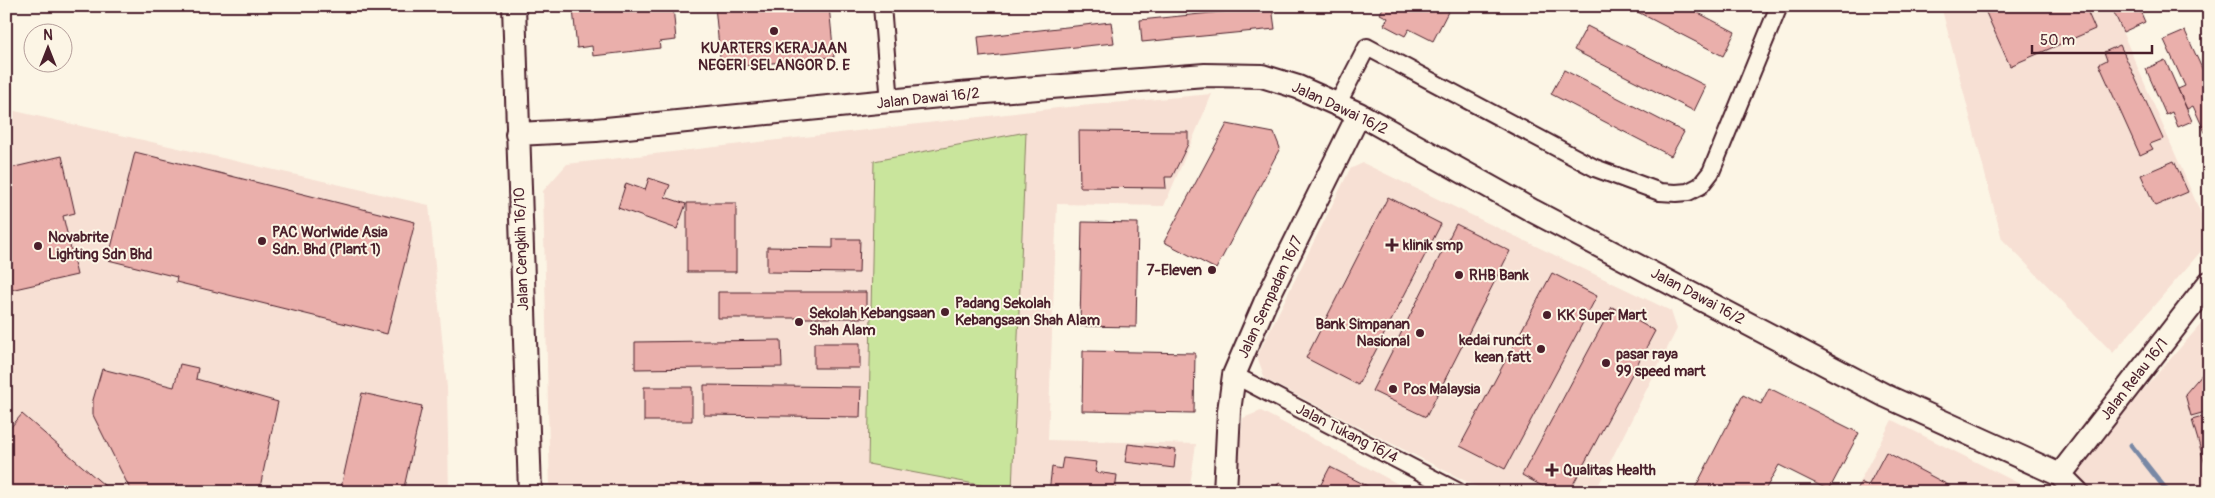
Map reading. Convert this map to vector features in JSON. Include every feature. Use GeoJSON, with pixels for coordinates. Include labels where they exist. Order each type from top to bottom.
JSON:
{"type":"FeatureCollection","features":[{"type":"Feature","properties":{"kind":"street","name":"Jalan Cengkih 16/10"},"geometry":{"type":"LineString","coordinates":[[514,6],[530,492]]}},
{"type":"Feature","properties":{"kind":"street"},"geometry":{"type":"LineString","coordinates":[[882,6],[890,102]]}},
{"type":"Feature","properties":{"kind":"street"},"geometry":{"type":"LineString","coordinates":[[1337,104],[1368,47],[1595,168],[1660,192],[1688,192],[1700,186],[1711,172],[1779,6]]}},
{"type":"Feature","properties":{"kind":"street","name":"Jalan Dawai 16/2"},"geometry":{"type":"LineString","coordinates":[[517,134],[596,130],[1039,88],[1205,75],[1245,74],[1262,76],[1298,87],[1359,114],[1533,211],[1886,396],[2060,475],[2077,492]]}},
{"type":"Feature","properties":{"kind":"street","name":"Jalan Sempadan 16/7"},"geometry":{"type":"LineString","coordinates":[[1225,492],[1229,411],[1234,375],[1266,303],[1359,114]]}},
{"type":"Feature","properties":{"kind":"street","name":"Jalan Relau 16/1"},"geometry":{"type":"LineString","coordinates":[[2060,475],[2209,283]]}},
{"type":"Feature","properties":{"kind":"street","name":"Jalan Tukang 16/4"},"geometry":{"type":"LineString","coordinates":[[1234,375],[1459,492]]}},
{"type":"Feature","properties":{"kind":"shaded area"},"geometry":{"type":"Polygon","coordinates":[[[1941,6],[2111,6],[2209,232],[2209,242],[2113,353],[2002,239],[1941,6]]]}},
{"type":"Feature","properties":{"kind":"shaded area","name":"Sekolah Kebangsaan Shah Alam"},"geometry":{"type":"Polygon","coordinates":[[[1212,94],[1164,206],[1057,204],[1048,440],[1196,444],[1189,492],[550,492],[543,191],[567,164],[1058,108],[1212,94]]]}},
{"type":"Feature","properties":{"kind":"shaded area"},"geometry":{"type":"Polygon","coordinates":[[[6,109],[429,205],[447,388],[449,492],[6,492],[6,109]]]}},
{"type":"Feature","properties":{"kind":"shaded area"},"geometry":{"type":"Polygon","coordinates":[[[1363,163],[1671,311],[1677,329],[1595,492],[1487,492],[1265,379],[1257,356],[1350,169],[1363,163]]]}},
{"type":"Feature","properties":{"kind":"shaded area"},"geometry":{"type":"Polygon","coordinates":[[[2209,315],[2209,492],[2054,492],[2123,413],[2209,315]]]}},
{"type":"Feature","properties":{"kind":"shaded area"},"geometry":{"type":"Polygon","coordinates":[[[1261,411],[1413,492],[1234,492],[1243,418],[1261,411]]]}},
{"type":"Feature","properties":{"kind":"shaded area"},"geometry":{"type":"Polygon","coordinates":[[[1892,420],[2036,492],[1854,492],[1892,420]]]}},
{"type":"Feature","properties":{"kind":"green space","name":"Padang Sekolah Kebangsaan Shah Alam"},"geometry":{"type":"Polygon","coordinates":[[[1026,132],[1012,491],[868,464],[874,161],[1026,132]]]}},
{"type":"Feature","properties":{"kind":"building"},"geometry":{"type":"Polygon","coordinates":[[[587,6],[673,6],[676,40],[659,42],[660,48],[593,56],[592,46],[577,48],[573,9],[587,6]]]}},
{"type":"Feature","properties":{"kind":"building","name":"KUARTERS KERAJAAN NEGERI SELANGOR D. E"},"geometry":{"type":"Polygon","coordinates":[[[715,6],[829,6],[834,57],[721,68],[715,6]]]}},
{"type":"Feature","properties":{"kind":"building"},"geometry":{"type":"Polygon","coordinates":[[[1384,6],[1451,6],[1433,41],[1409,29],[1405,36],[1384,25],[1388,18],[1380,14],[1384,6]]]}},
{"type":"Feature","properties":{"kind":"building"},"geometry":{"type":"Polygon","coordinates":[[[1626,6],[1685,6],[1735,32],[1723,56],[1626,6]]]}},
{"type":"Feature","properties":{"kind":"building"},"geometry":{"type":"Polygon","coordinates":[[[1983,6],[2085,6],[2095,29],[2010,66],[1983,6]]]}},
{"type":"Feature","properties":{"kind":"building"},"geometry":{"type":"Polygon","coordinates":[[[2111,6],[2138,6],[2145,22],[2123,32],[2111,6]]]}},
{"type":"Feature","properties":{"kind":"building"},"geometry":{"type":"Polygon","coordinates":[[[1272,7],[1275,29],[1142,42],[1140,20],[1272,7]]]}},
{"type":"Feature","properties":{"kind":"building"},"geometry":{"type":"Polygon","coordinates":[[[1111,22],[1114,43],[980,57],[978,37],[1111,22]]]}},
{"type":"Feature","properties":{"kind":"building"},"geometry":{"type":"Polygon","coordinates":[[[1587,26],[1706,86],[1694,111],[1574,50],[1587,26]]]}},
{"type":"Feature","properties":{"kind":"building"},"geometry":{"type":"Polygon","coordinates":[[[2185,31],[2209,84],[2209,141],[2193,106],[2187,109],[2178,89],[2185,86],[2164,40],[2185,31]]]}},
{"type":"Feature","properties":{"kind":"building"},"geometry":{"type":"Polygon","coordinates":[[[2120,45],[2163,139],[2150,144],[2153,149],[2140,155],[2099,64],[2107,60],[2104,52],[2120,45]]]}},
{"type":"Feature","properties":{"kind":"building"},"geometry":{"type":"Polygon","coordinates":[[[2165,60],[2192,121],[2178,127],[2172,112],[2166,115],[2146,69],[2165,60]]]}},
{"type":"Feature","properties":{"kind":"building"},"geometry":{"type":"Polygon","coordinates":[[[1564,70],[1684,132],[1671,156],[1551,94],[1564,70]]]}},
{"type":"Feature","properties":{"kind":"building"},"geometry":{"type":"Polygon","coordinates":[[[1227,124],[1274,133],[1280,148],[1216,269],[1164,242],[1227,124]]]}},
{"type":"Feature","properties":{"kind":"building"},"geometry":{"type":"Polygon","coordinates":[[[1079,131],[1188,132],[1188,144],[1172,177],[1165,177],[1166,188],[1080,187],[1079,131]]]}},
{"type":"Feature","properties":{"kind":"building","name":"PAC Worlwide Asia Sdn. Bhd (Plant 1)"},"geometry":{"type":"Polygon","coordinates":[[[135,152],[415,222],[387,334],[176,282],[177,277],[108,260],[135,152]]]}},
{"type":"Feature","properties":{"kind":"building","name":"Novabrite Lighting Sdn Bhd"},"geometry":{"type":"Polygon","coordinates":[[[62,156],[75,213],[63,216],[77,275],[6,291],[6,169],[62,156]]]}},
{"type":"Feature","properties":{"kind":"building"},"geometry":{"type":"Polygon","coordinates":[[[2174,161],[2188,192],[2155,206],[2141,175],[2174,161]]]}},
{"type":"Feature","properties":{"kind":"building"},"geometry":{"type":"Polygon","coordinates":[[[649,178],[670,185],[665,197],[686,204],[677,229],[618,208],[626,183],[645,190],[649,178]]]}},
{"type":"Feature","properties":{"kind":"building"},"geometry":{"type":"Polygon","coordinates":[[[1388,197],[1441,224],[1358,385],[1306,358],[1388,197]]]}},
{"type":"Feature","properties":{"kind":"building"},"geometry":{"type":"Polygon","coordinates":[[[687,203],[736,203],[736,272],[687,272],[687,203]]]}},
{"type":"Feature","properties":{"kind":"building"},"geometry":{"type":"Polygon","coordinates":[[[1082,222],[1138,223],[1136,327],[1080,326],[1082,222]]]}},
{"type":"Feature","properties":{"kind":"building"},"geometry":{"type":"Polygon","coordinates":[[[1456,224],[1510,251],[1426,417],[1372,391],[1456,224]]]}},
{"type":"Feature","properties":{"kind":"building"},"geometry":{"type":"Polygon","coordinates":[[[833,239],[860,239],[859,273],[767,272],[767,247],[833,248],[833,239]]]}},
{"type":"Feature","properties":{"kind":"building"},"geometry":{"type":"Polygon","coordinates":[[[1552,273],[1597,296],[1505,469],[1460,446],[1552,273]]]}},
{"type":"Feature","properties":{"kind":"building"},"geometry":{"type":"Polygon","coordinates":[[[718,292],[866,292],[866,318],[718,318],[718,292]]]}},
{"type":"Feature","properties":{"kind":"building"},"geometry":{"type":"Polygon","coordinates":[[[1612,307],[1655,331],[1569,492],[1553,492],[1522,475],[1612,307]]]}},
{"type":"Feature","properties":{"kind":"building"},"geometry":{"type":"Polygon","coordinates":[[[781,340],[782,367],[635,369],[635,342],[781,340]]]}},
{"type":"Feature","properties":{"kind":"building"},"geometry":{"type":"Polygon","coordinates":[[[814,343],[860,343],[860,368],[814,368],[814,343]]]}},
{"type":"Feature","properties":{"kind":"building"},"geometry":{"type":"Polygon","coordinates":[[[1083,351],[1195,353],[1194,413],[1082,411],[1083,351]]]}},
{"type":"Feature","properties":{"kind":"building"},"geometry":{"type":"Polygon","coordinates":[[[180,364],[198,368],[196,379],[278,402],[259,492],[139,492],[130,489],[93,415],[93,400],[102,369],[174,387],[180,364]]]}},
{"type":"Feature","properties":{"kind":"building"},"geometry":{"type":"Polygon","coordinates":[[[2209,366],[2209,411],[2191,416],[2185,394],[2209,366]]]}},
{"type":"Feature","properties":{"kind":"building"},"geometry":{"type":"Polygon","coordinates":[[[704,385],[861,387],[860,417],[704,415],[704,385]]]}},
{"type":"Feature","properties":{"kind":"building"},"geometry":{"type":"Polygon","coordinates":[[[644,387],[692,387],[692,421],[644,421],[644,387]]]}},
{"type":"Feature","properties":{"kind":"building"},"geometry":{"type":"Polygon","coordinates":[[[1769,388],[1859,433],[1829,490],[1779,465],[1764,492],[1693,492],[1743,395],[1761,404],[1769,388]]]}},
{"type":"Feature","properties":{"kind":"building"},"geometry":{"type":"Polygon","coordinates":[[[362,393],[422,406],[403,492],[340,492],[362,393]]]}},
{"type":"Feature","properties":{"kind":"building"},"geometry":{"type":"Polygon","coordinates":[[[22,414],[112,492],[6,492],[6,433],[22,414]]]}},
{"type":"Feature","properties":{"kind":"building"},"geometry":{"type":"Polygon","coordinates":[[[2209,415],[2209,478],[2192,420],[2209,415]]]}},
{"type":"Feature","properties":{"kind":"building"},"geometry":{"type":"Polygon","coordinates":[[[1128,444],[1176,450],[1174,468],[1125,462],[1128,444]]]}},
{"type":"Feature","properties":{"kind":"building"},"geometry":{"type":"Polygon","coordinates":[[[1886,452],[1950,486],[1947,492],[1856,492],[1861,482],[1868,486],[1886,452]]]}},
{"type":"Feature","properties":{"kind":"building"},"geometry":{"type":"Polygon","coordinates":[[[1063,458],[1097,462],[1095,472],[1117,475],[1115,492],[1049,492],[1052,467],[1061,469],[1063,458]]]}},
{"type":"Feature","properties":{"kind":"building"},"geometry":{"type":"Polygon","coordinates":[[[1330,467],[1379,492],[1317,492],[1330,467]]]}},
{"type":"Feature","properties":{"kind":"building"},"geometry":{"type":"Polygon","coordinates":[[[1279,482],[1297,492],[1274,492],[1279,482]]]}},
{"type":"Feature","properties":{"kind":"waterway"},"geometry":{"type":"LineString","coordinates":[[2131,445],[2168,492]]}},
{"type":"Feature","properties":{"kind":"place","name":"KUARTERS KERAJAAN NEGERI SELANGOR D. E"},"geometry":{"type":"Point","coordinates":[774,31]}},
{"type":"Feature","properties":{"kind":"place","name":"PAC Worlwide Asia Sdn. Bhd (Plant 1)"},"geometry":{"type":"Point","coordinates":[262,241]}},
{"type":"Feature","properties":{"kind":"place","name":"klinik smp"},"geometry":{"type":"Point","coordinates":[1392,245]}},
{"type":"Feature","properties":{"kind":"place","name":"Novabrite Lighting Sdn Bhd"},"geometry":{"type":"Point","coordinates":[38,246]}},
{"type":"Feature","properties":{"kind":"place","name":"7-Eleven"},"geometry":{"type":"Point","coordinates":[1212,270]}},
{"type":"Feature","properties":{"kind":"place","name":"RHB Bank"},"geometry":{"type":"Point","coordinates":[1459,275]}},
{"type":"Feature","properties":{"kind":"place","name":"Padang Sekolah Kebangsaan Shah Alam"},"geometry":{"type":"Point","coordinates":[945,312]}},
{"type":"Feature","properties":{"kind":"place","name":"KK Super Mart"},"geometry":{"type":"Point","coordinates":[1547,315]}},
{"type":"Feature","properties":{"kind":"place","name":"Sekolah Kebangsaan Shah Alam"},"geometry":{"type":"Point","coordinates":[799,322]}},
{"type":"Feature","properties":{"kind":"place","name":"Bank Simpanan Nasional"},"geometry":{"type":"Point","coordinates":[1420,333]}},
{"type":"Feature","properties":{"kind":"place","name":"kedai runcit kean fatt"},"geometry":{"type":"Point","coordinates":[1541,349]}},
{"type":"Feature","properties":{"kind":"place","name":"pasar raya 99 speed mart"},"geometry":{"type":"Point","coordinates":[1606,363]}},
{"type":"Feature","properties":{"kind":"place","name":"Pos Malaysia"},"geometry":{"type":"Point","coordinates":[1393,389]}},
{"type":"Feature","properties":{"kind":"place","name":"Qualitas Health"},"geometry":{"type":"Point","coordinates":[1552,470]}}]}
